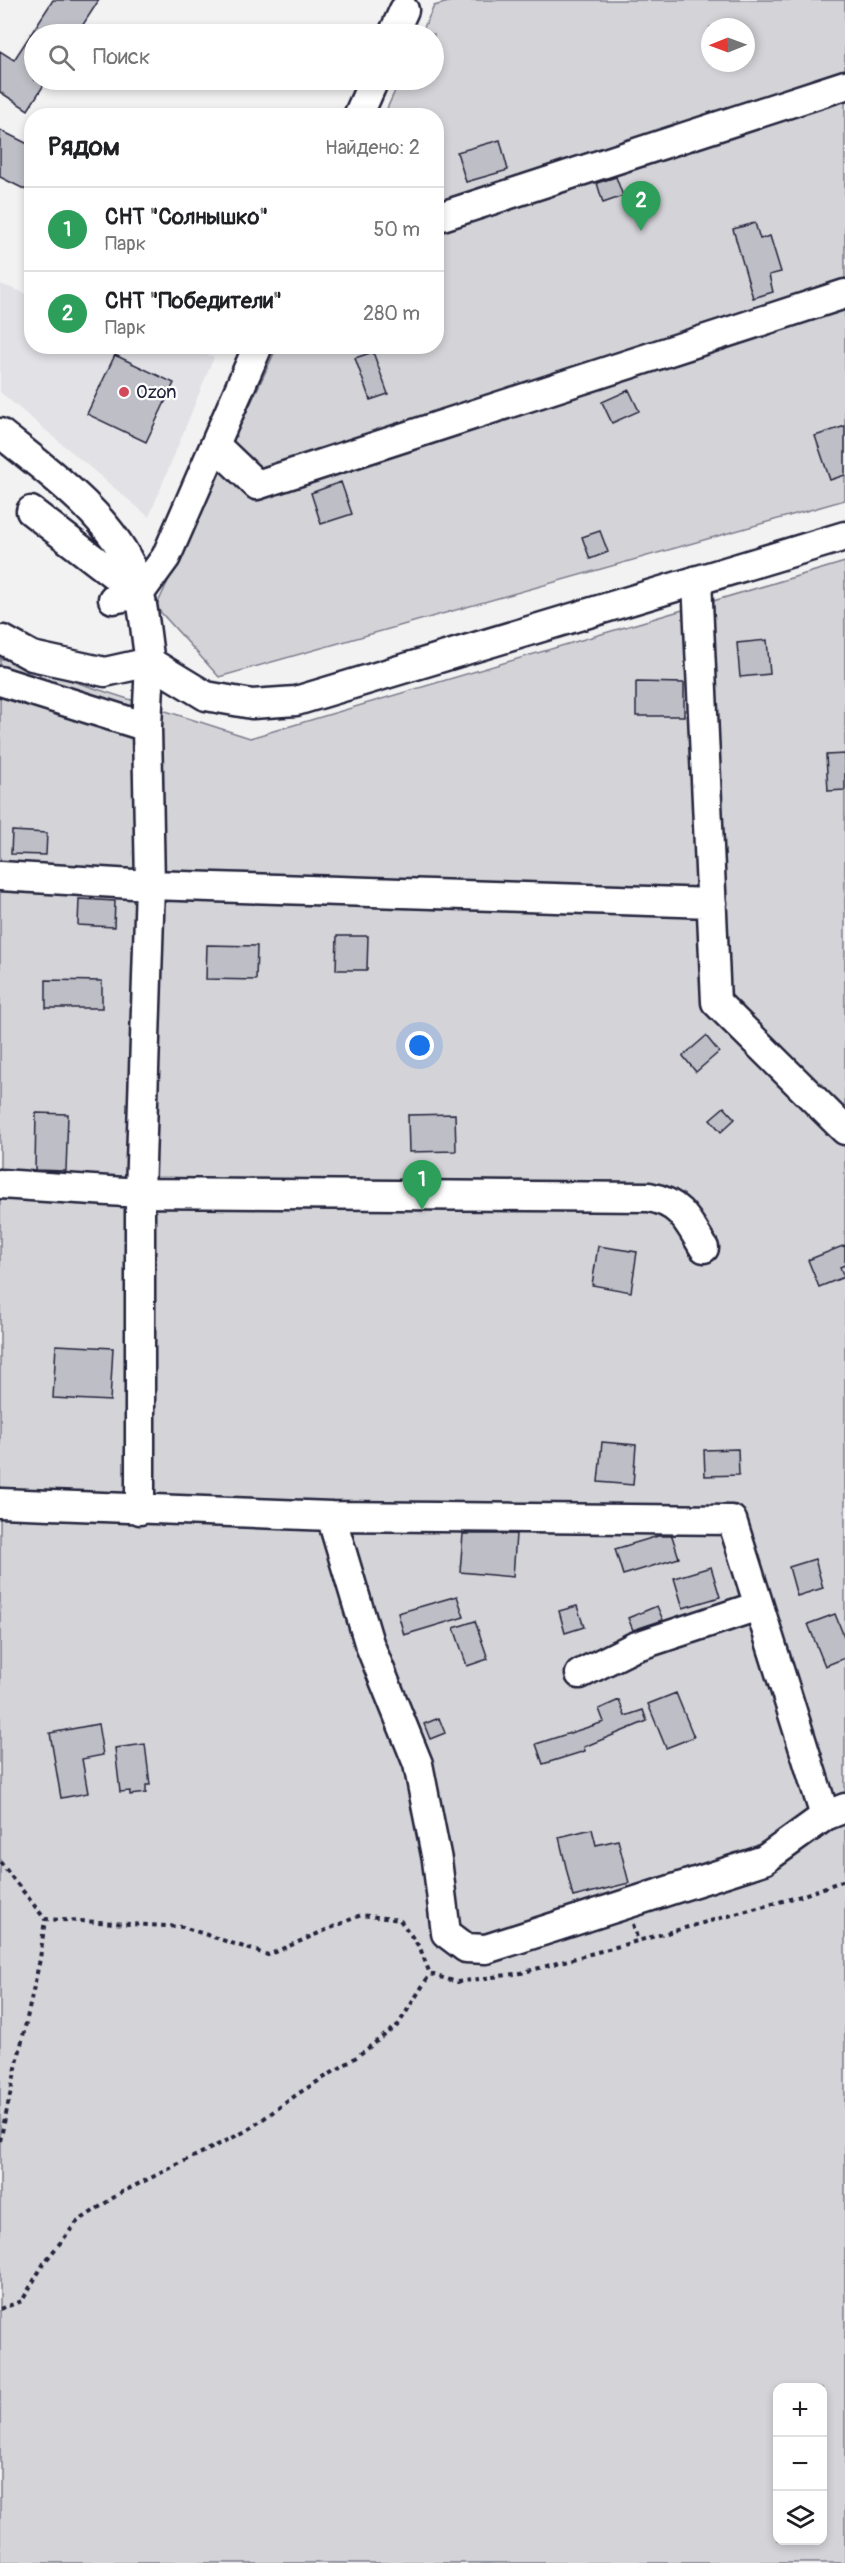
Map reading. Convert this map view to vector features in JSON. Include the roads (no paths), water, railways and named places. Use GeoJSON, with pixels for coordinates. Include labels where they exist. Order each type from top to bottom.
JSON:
{"type":"FeatureCollection","features":[{"type":"Feature","properties":{"kind":"street"},"geometry":{"type":"LineString","coordinates":[[444,215],[845,85]]}},
{"type":"Feature","properties":{"kind":"street"},"geometry":{"type":"LineString","coordinates":[[362,108],[370,90]]}},
{"type":"Feature","properties":{"kind":"street"},"geometry":{"type":"LineString","coordinates":[[215,445],[257,485],[845,294]]}},
{"type":"Feature","properties":{"kind":"street"},"geometry":{"type":"LineString","coordinates":[[126,597],[166,557],[255,354]]}},
{"type":"Feature","properties":{"kind":"street"},"geometry":{"type":"LineString","coordinates":[[0,433],[74,496],[119,542],[134,573],[126,597]]}},
{"type":"Feature","properties":{"kind":"street"},"geometry":{"type":"LineString","coordinates":[[31,511],[126,597],[150,662],[147,727],[150,885],[140,1193],[141,1510]]}},
{"type":"Feature","properties":{"kind":"street"},"geometry":{"type":"LineString","coordinates":[[3,640],[32,656],[105,672],[150,662],[206,696],[252,704],[296,701],[845,536]]}},
{"type":"Feature","properties":{"kind":"street"},"geometry":{"type":"LineString","coordinates":[[697,580],[716,1002],[845,1130]]}},
{"type":"Feature","properties":{"kind":"street"},"geometry":{"type":"LineString","coordinates":[[0,681],[147,727]]}},
{"type":"Feature","properties":{"kind":"street"},"geometry":{"type":"LineString","coordinates":[[0,876],[150,885],[712,903]]}},
{"type":"Feature","properties":{"kind":"street"},"geometry":{"type":"LineString","coordinates":[[0,1184],[140,1193],[649,1197],[664,1200],[680,1210],[704,1248]]}},
{"type":"Feature","properties":{"kind":"street"},"geometry":{"type":"LineString","coordinates":[[0,1503],[332,1516],[732,1520],[758,1606],[835,1812],[764,1860],[486,1949],[466,1948],[446,1933],[437,1860],[418,1764],[369,1643],[332,1516]]}},
{"type":"Feature","properties":{"kind":"street"},"geometry":{"type":"LineString","coordinates":[[580,1674],[634,1647],[758,1606]]}},
{"type":"Feature","properties":{"kind":"place","name":"СНТ \"Победители\""},"geometry":{"type":"Point","coordinates":[641,231]}},
{"type":"Feature","properties":{"kind":"place","name":"Ozon"},"geometry":{"type":"Point","coordinates":[124,392]}},
{"type":"Feature","properties":{"kind":"place","name":"СНТ \"Солнышко\""},"geometry":{"type":"Point","coordinates":[422,1210]}}]}
